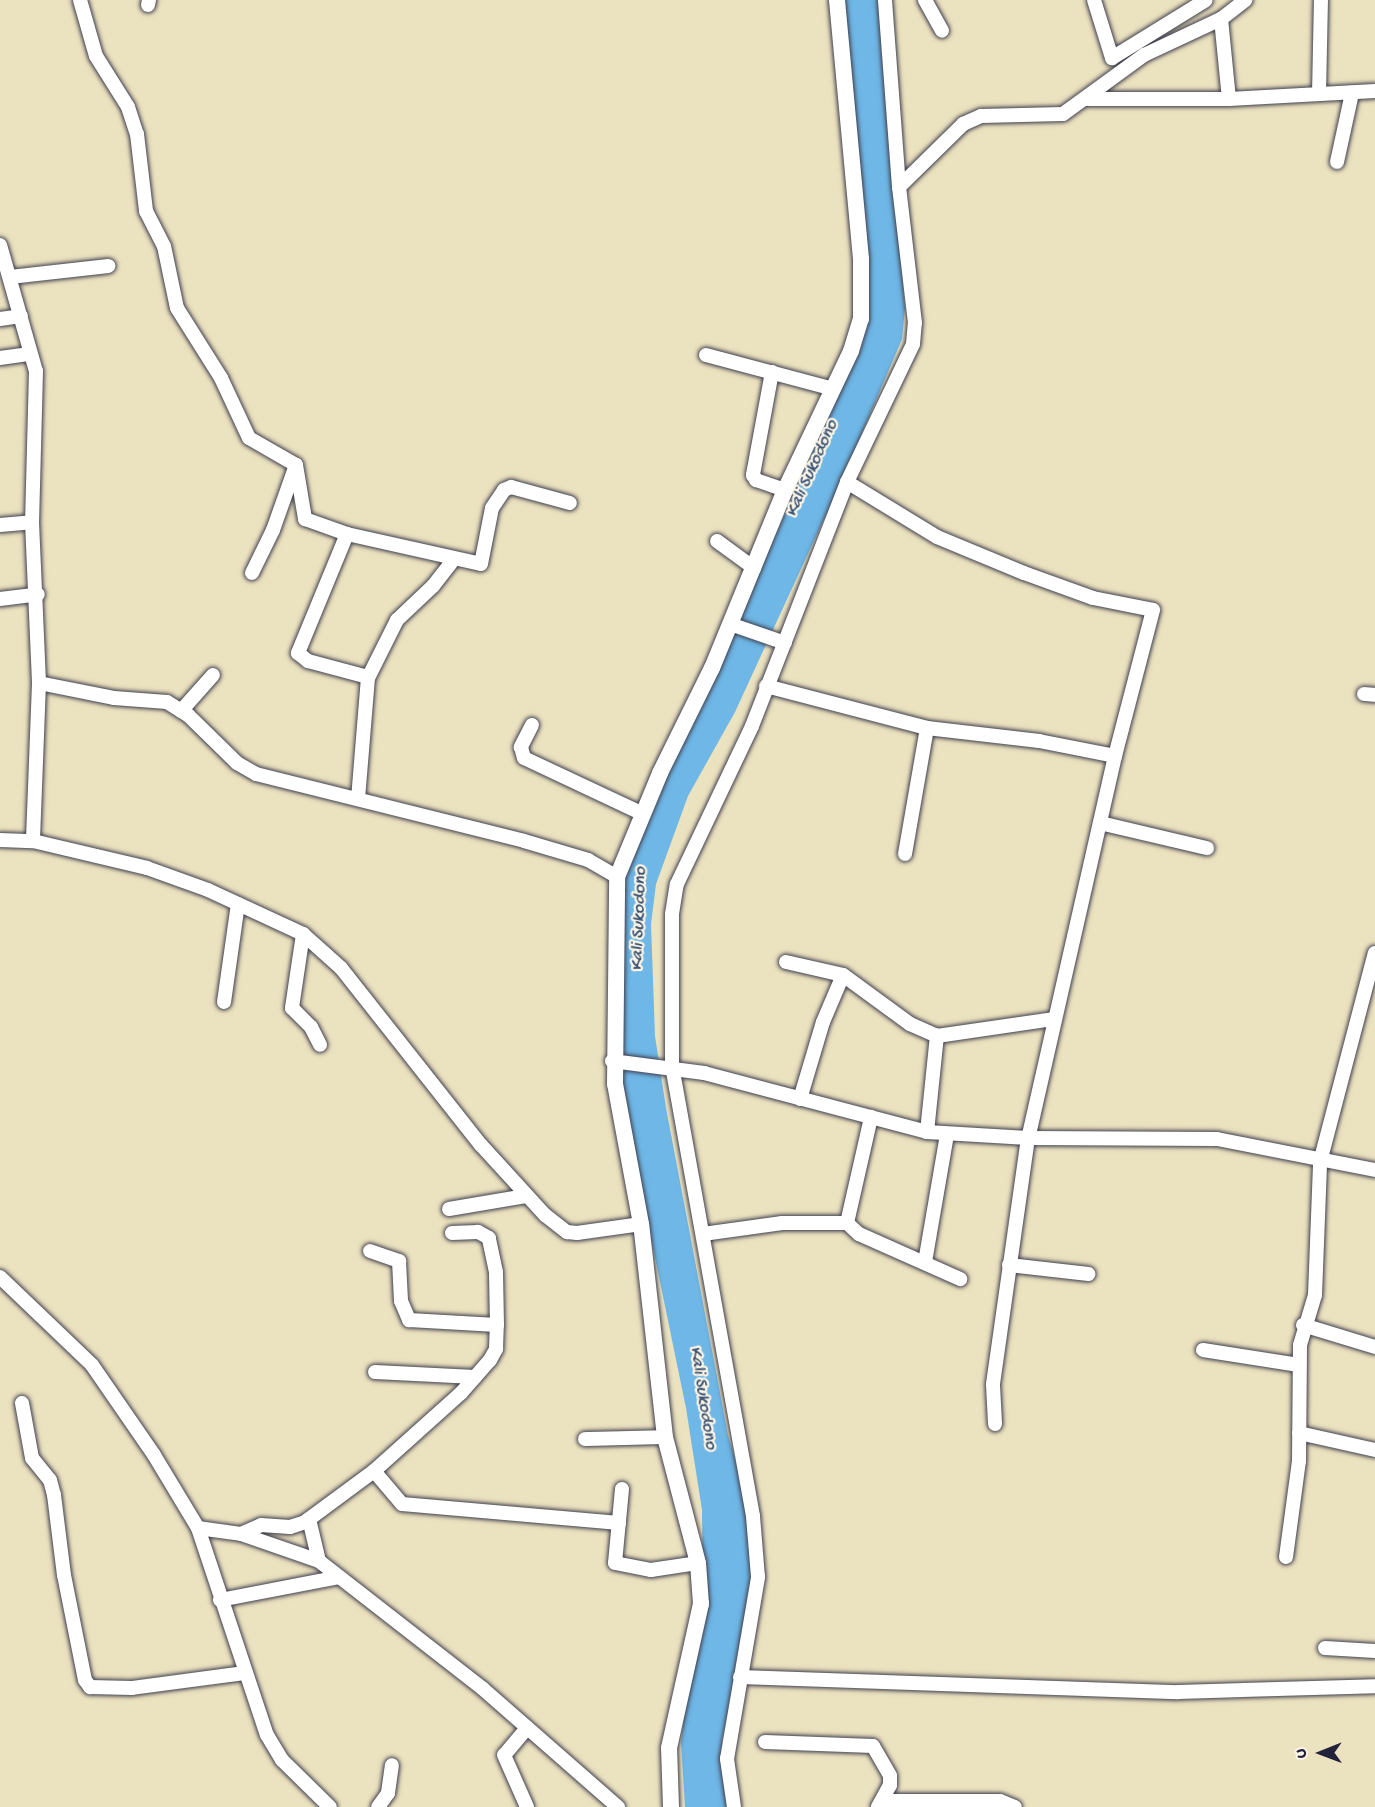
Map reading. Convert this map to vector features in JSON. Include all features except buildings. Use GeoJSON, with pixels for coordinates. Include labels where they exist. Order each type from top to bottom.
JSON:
{"type":"FeatureCollection","features":[{"type":"Feature","properties":{"kind":"main road"},"geometry":{"type":"LineString","coordinates":[[671,1807],[669,1748],[698,1628],[698,1563],[666,1437],[641,1224],[614,1061],[617,877],[643,814],[732,625],[785,490],[858,334],[863,297],[837,0]]}},
{"type":"Feature","properties":{"kind":"street"},"geometry":{"type":"LineString","coordinates":[[80,0],[96,56],[128,107],[137,134],[146,211],[164,246],[177,309],[221,378],[249,438],[296,465]]}},
{"type":"Feature","properties":{"kind":"street"},"geometry":{"type":"LineString","coordinates":[[734,1807],[727,1759],[758,1577],[753,1516],[703,1234],[668,1067],[670,968],[677,884],[752,726],[779,642],[847,483],[905,365],[915,335],[898,177],[885,0]]}},
{"type":"Feature","properties":{"kind":"street"},"geometry":{"type":"LineString","coordinates":[[925,0],[942,31]]}},
{"type":"Feature","properties":{"kind":"street"},"geometry":{"type":"LineString","coordinates":[[1094,0],[1111,58],[1206,0]]}},
{"type":"Feature","properties":{"kind":"street"},"geometry":{"type":"LineString","coordinates":[[898,177],[963,124],[981,116],[1056,117],[1088,99],[1144,56],[1221,18],[1245,0]]}},
{"type":"Feature","properties":{"kind":"street"},"geometry":{"type":"LineString","coordinates":[[1319,94],[1321,0]]}},
{"type":"Feature","properties":{"kind":"street"},"geometry":{"type":"LineString","coordinates":[[1221,18],[1229,99]]}},
{"type":"Feature","properties":{"kind":"street"},"geometry":{"type":"LineString","coordinates":[[1088,99],[1229,99],[1375,91]]}},
{"type":"Feature","properties":{"kind":"street"},"geometry":{"type":"LineString","coordinates":[[1337,162],[1352,93]]}},
{"type":"Feature","properties":{"kind":"street"},"geometry":{"type":"LineString","coordinates":[[0,245],[36,371],[32,522],[38,594],[39,683],[34,834]]}},
{"type":"Feature","properties":{"kind":"street"},"geometry":{"type":"LineString","coordinates":[[10,277],[108,266]]}},
{"type":"Feature","properties":{"kind":"street"},"geometry":{"type":"LineString","coordinates":[[0,319],[21,316]]}},
{"type":"Feature","properties":{"kind":"street"},"geometry":{"type":"LineString","coordinates":[[0,358],[30,354]]}},
{"type":"Feature","properties":{"kind":"street"},"geometry":{"type":"LineString","coordinates":[[706,355],[834,389]]}},
{"type":"Feature","properties":{"kind":"street"},"geometry":{"type":"LineString","coordinates":[[772,372],[753,475],[785,490]]}},
{"type":"Feature","properties":{"kind":"street"},"geometry":{"type":"LineString","coordinates":[[296,465],[304,518],[347,534],[453,560],[481,564],[492,508],[504,490],[511,488],[570,502]]}},
{"type":"Feature","properties":{"kind":"street"},"geometry":{"type":"LineString","coordinates":[[252,573],[273,530],[296,465]]}},
{"type":"Feature","properties":{"kind":"street"},"geometry":{"type":"LineString","coordinates":[[847,483],[937,537],[1023,573],[1093,598],[1152,610],[1053,1018],[1028,1138],[993,1384],[995,1424]]}},
{"type":"Feature","properties":{"kind":"street"},"geometry":{"type":"LineString","coordinates":[[0,525],[32,522]]}},
{"type":"Feature","properties":{"kind":"street"},"geometry":{"type":"LineString","coordinates":[[347,534],[298,653],[308,661],[368,677]]}},
{"type":"Feature","properties":{"kind":"street"},"geometry":{"type":"LineString","coordinates":[[717,541],[754,568]]}},
{"type":"Feature","properties":{"kind":"street"},"geometry":{"type":"LineString","coordinates":[[358,799],[368,677],[397,620],[433,586],[453,560]]}},
{"type":"Feature","properties":{"kind":"street"},"geometry":{"type":"LineString","coordinates":[[0,599],[38,594]]}},
{"type":"Feature","properties":{"kind":"street"},"geometry":{"type":"LineString","coordinates":[[732,625],[779,642]]}},
{"type":"Feature","properties":{"kind":"street"},"geometry":{"type":"LineString","coordinates":[[181,711],[213,675]]}},
{"type":"Feature","properties":{"kind":"street"},"geometry":{"type":"LineString","coordinates":[[39,683],[114,698],[167,702],[181,711],[237,763],[256,774],[524,841],[588,860],[617,877]]}},
{"type":"Feature","properties":{"kind":"street"},"geometry":{"type":"LineString","coordinates":[[766,686],[927,728],[1039,741],[1115,756]]}},
{"type":"Feature","properties":{"kind":"street"},"geometry":{"type":"LineString","coordinates":[[532,725],[521,747],[524,758],[643,814]]}},
{"type":"Feature","properties":{"kind":"street"},"geometry":{"type":"LineString","coordinates":[[905,854],[927,728]]}},
{"type":"Feature","properties":{"kind":"street"},"geometry":{"type":"LineString","coordinates":[[1100,823],[1207,848]]}},
{"type":"Feature","properties":{"kind":"street"},"geometry":{"type":"LineString","coordinates":[[0,840],[34,834],[147,868],[238,904],[303,934],[340,968],[526,1196],[567,1232],[588,1233],[641,1224]]}},
{"type":"Feature","properties":{"kind":"street"},"geometry":{"type":"LineString","coordinates":[[224,1002],[238,904]]}},
{"type":"Feature","properties":{"kind":"street"},"geometry":{"type":"LineString","coordinates":[[303,934],[292,1008],[311,1027],[320,1045]]}},
{"type":"Feature","properties":{"kind":"street"},"geometry":{"type":"LineString","coordinates":[[1286,1557],[1299,1434],[1299,1365],[1303,1325],[1315,1295],[1320,1162],[1375,953]]}},
{"type":"Feature","properties":{"kind":"street"},"geometry":{"type":"LineString","coordinates":[[786,962],[843,975],[910,1024],[937,1036],[1053,1018]]}},
{"type":"Feature","properties":{"kind":"street"},"geometry":{"type":"LineString","coordinates":[[800,1099],[823,1022],[843,975]]}},
{"type":"Feature","properties":{"kind":"street"},"geometry":{"type":"LineString","coordinates":[[927,1131],[937,1036]]}},
{"type":"Feature","properties":{"kind":"street"},"geometry":{"type":"LineString","coordinates":[[614,1061],[668,1067],[927,1131],[1028,1138],[1217,1139],[1320,1162],[1375,1170]]}},
{"type":"Feature","properties":{"kind":"street"},"geometry":{"type":"LineString","coordinates":[[847,1223],[871,1118]]}},
{"type":"Feature","properties":{"kind":"street"},"geometry":{"type":"LineString","coordinates":[[925,1262],[948,1134]]}},
{"type":"Feature","properties":{"kind":"street"},"geometry":{"type":"LineString","coordinates":[[449,1209],[526,1196]]}},
{"type":"Feature","properties":{"kind":"street"},"geometry":{"type":"LineString","coordinates":[[703,1234],[782,1223],[847,1223],[859,1234],[925,1262],[960,1280]]}},
{"type":"Feature","properties":{"kind":"street"},"geometry":{"type":"LineString","coordinates":[[241,1534],[261,1525],[290,1527],[309,1519],[375,1471],[475,1377],[496,1349],[496,1272],[489,1238],[478,1232],[452,1233]]}},
{"type":"Feature","properties":{"kind":"street"},"geometry":{"type":"LineString","coordinates":[[370,1251],[399,1261],[401,1301],[409,1320],[497,1325]]}},
{"type":"Feature","properties":{"kind":"street"},"geometry":{"type":"LineString","coordinates":[[1009,1265],[1088,1274]]}},
{"type":"Feature","properties":{"kind":"street"},"geometry":{"type":"LineString","coordinates":[[0,1277],[92,1365],[198,1528],[220,1600],[267,1735],[282,1760],[330,1807]]}},
{"type":"Feature","properties":{"kind":"street"},"geometry":{"type":"LineString","coordinates":[[1303,1325],[1375,1347]]}},
{"type":"Feature","properties":{"kind":"street"},"geometry":{"type":"LineString","coordinates":[[1203,1350],[1299,1365]]}},
{"type":"Feature","properties":{"kind":"street"},"geometry":{"type":"LineString","coordinates":[[375,1372],[475,1377]]}},
{"type":"Feature","properties":{"kind":"street"},"geometry":{"type":"LineString","coordinates":[[22,1403],[32,1458],[50,1480],[54,1495],[64,1575],[85,1680],[90,1687],[132,1688],[245,1673]]}},
{"type":"Feature","properties":{"kind":"street"},"geometry":{"type":"LineString","coordinates":[[1299,1434],[1375,1450]]}},
{"type":"Feature","properties":{"kind":"street"},"geometry":{"type":"LineString","coordinates":[[585,1439],[666,1437]]}},
{"type":"Feature","properties":{"kind":"street"},"geometry":{"type":"LineString","coordinates":[[375,1471],[402,1504],[619,1523]]}},
{"type":"Feature","properties":{"kind":"street"},"geometry":{"type":"LineString","coordinates":[[622,1489],[614,1559],[619,1566],[663,1570],[698,1563]]}},
{"type":"Feature","properties":{"kind":"street"},"geometry":{"type":"LineString","coordinates":[[309,1519],[319,1561]]}},
{"type":"Feature","properties":{"kind":"street"},"geometry":{"type":"LineString","coordinates":[[198,1528],[241,1534],[319,1561],[482,1688],[618,1807]]}},
{"type":"Feature","properties":{"kind":"street"},"geometry":{"type":"LineString","coordinates":[[220,1600],[339,1577]]}},
{"type":"Feature","properties":{"kind":"street"},"geometry":{"type":"LineString","coordinates":[[1325,1648],[1375,1651]]}},
{"type":"Feature","properties":{"kind":"street"},"geometry":{"type":"LineString","coordinates":[[740,1677],[1179,1692],[1375,1686]]}},
{"type":"Feature","properties":{"kind":"street"},"geometry":{"type":"LineString","coordinates":[[527,1728],[504,1755],[527,1807]]}},
{"type":"Feature","properties":{"kind":"street"},"geometry":{"type":"LineString","coordinates":[[765,1742],[873,1746],[890,1776],[880,1804],[1000,1801],[1015,1807]]}},
{"type":"Feature","properties":{"kind":"street"},"geometry":{"type":"LineString","coordinates":[[378,1807],[388,1793],[392,1765]]}},
{"type":"Feature","properties":{"kind":"water","name":"Kali Sukodono"},"geometry":{"type":"Polygon","coordinates":[[[838,0],[881,0],[905,308],[902,339],[842,480],[735,712],[688,796],[656,884],[651,924],[655,1036],[666,1108],[728,1435],[752,1518],[754,1592],[722,1740],[733,1807],[685,1807],[681,1743],[687,1692],[703,1617],[702,1510],[686,1408],[618,1078],[623,873],[834,405],[866,315],[838,0]]]}}]}
